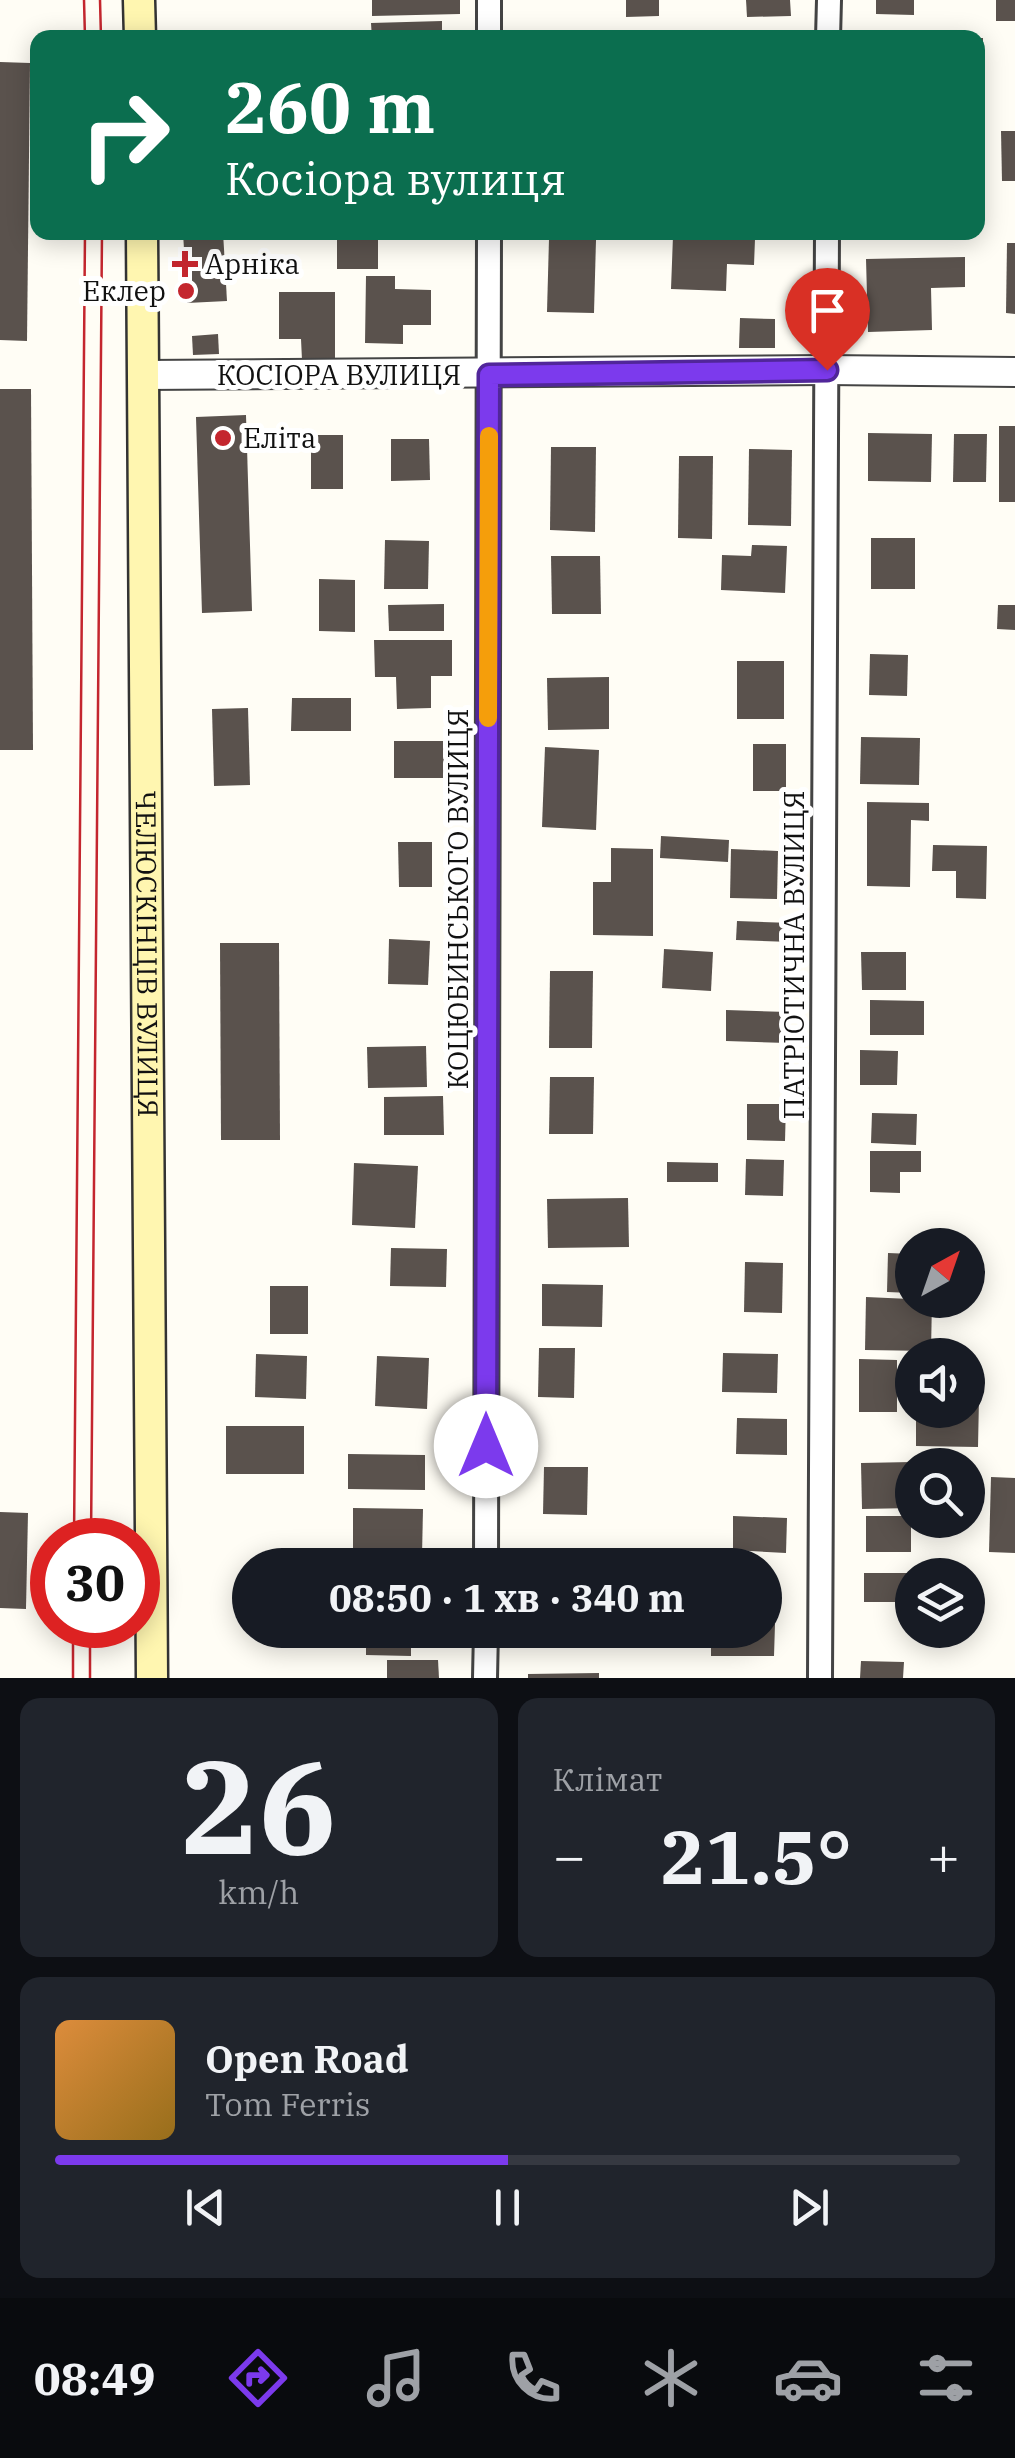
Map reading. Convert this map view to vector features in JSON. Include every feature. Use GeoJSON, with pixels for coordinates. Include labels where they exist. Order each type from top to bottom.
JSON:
{"type":"FeatureCollection","features":[{"type":"Feature","properties":{"kind":"main road"},"geometry":{"type":"LineString","coordinates":[[139,0],[140,30]]}},
{"type":"Feature","properties":{"kind":"main road","name":"ЧЕЛЮСКІНЦІВ ВУЛИЦЯ"},"geometry":{"type":"LineString","coordinates":[[142,240],[152,1678]]}},
{"type":"Feature","properties":{"kind":"street"},"geometry":{"type":"LineString","coordinates":[[490,0],[490,30]]}},
{"type":"Feature","properties":{"kind":"street"},"geometry":{"type":"LineString","coordinates":[[828,0],[828,30]]}},
{"type":"Feature","properties":{"kind":"street","name":"КОЦЮБИНСЬКОГО ВУЛИЦЯ"},"geometry":{"type":"LineString","coordinates":[[486,1548],[489,240]]}},
{"type":"Feature","properties":{"kind":"street","name":"ПАТРІОТИЧНА ВУЛИЦЯ"},"geometry":{"type":"LineString","coordinates":[[820,1678],[828,240]]}},
{"type":"Feature","properties":{"kind":"street","name":"КОСІОРА ВУЛИЦЯ"},"geometry":{"type":"LineString","coordinates":[[144,375],[1015,372]]}},
{"type":"Feature","properties":{"kind":"street"},"geometry":{"type":"LineString","coordinates":[[486,1648],[486,1678]]}},
{"type":"Feature","properties":{"kind":"building"},"geometry":{"type":"Polygon","coordinates":[[[372,0],[460,0],[460,14],[372,16],[372,0]]]}},
{"type":"Feature","properties":{"kind":"building"},"geometry":{"type":"Polygon","coordinates":[[[626,0],[659,0],[659,16],[626,17],[626,0]]]}},
{"type":"Feature","properties":{"kind":"building"},"geometry":{"type":"Polygon","coordinates":[[[746,0],[790,0],[791,16],[747,17],[746,0]]]}},
{"type":"Feature","properties":{"kind":"building"},"geometry":{"type":"Polygon","coordinates":[[[876,0],[914,0],[914,15],[876,14],[876,0]]]}},
{"type":"Feature","properties":{"kind":"building"},"geometry":{"type":"Polygon","coordinates":[[[996,0],[1015,0],[1015,21],[996,21],[996,0]]]}},
{"type":"Feature","properties":{"kind":"building"},"geometry":{"type":"Polygon","coordinates":[[[442,21],[442,30],[371,30],[371,23],[442,21]]]}},
{"type":"Feature","properties":{"kind":"building"},"geometry":{"type":"Polygon","coordinates":[[[0,62],[30,63],[27,341],[0,340],[0,62]]]}},
{"type":"Feature","properties":{"kind":"building"},"geometry":{"type":"Polygon","coordinates":[[[1001,131],[1015,131],[1015,181],[1002,181],[1001,131]]]}},
{"type":"Feature","properties":{"kind":"building"},"geometry":{"type":"Polygon","coordinates":[[[183,240],[223,240],[227,301],[187,303],[183,240]]]}},
{"type":"Feature","properties":{"kind":"building"},"geometry":{"type":"Polygon","coordinates":[[[337,240],[378,240],[378,269],[337,269],[337,240]]]}},
{"type":"Feature","properties":{"kind":"building"},"geometry":{"type":"Polygon","coordinates":[[[549,240],[596,240],[594,313],[547,312],[549,240]]]}},
{"type":"Feature","properties":{"kind":"building"},"geometry":{"type":"Polygon","coordinates":[[[673,240],[755,240],[754,265],[727,264],[726,291],[671,289],[673,240]]]}},
{"type":"Feature","properties":{"kind":"building"},"geometry":{"type":"Polygon","coordinates":[[[1007,243],[1015,243],[1015,314],[1006,313],[1007,243]]]}},
{"type":"Feature","properties":{"kind":"building"},"geometry":{"type":"Polygon","coordinates":[[[965,257],[965,287],[931,288],[932,330],[868,332],[866,259],[965,257]]]}},
{"type":"Feature","properties":{"kind":"building"},"geometry":{"type":"Polygon","coordinates":[[[366,276],[395,276],[395,289],[431,290],[431,325],[403,325],[403,344],[365,343],[366,276]]]}},
{"type":"Feature","properties":{"kind":"building"},"geometry":{"type":"Polygon","coordinates":[[[279,292],[335,292],[335,360],[302,360],[301,339],[279,339],[279,292]]]}},
{"type":"Feature","properties":{"kind":"building"},"geometry":{"type":"Polygon","coordinates":[[[740,318],[775,319],[775,348],[739,348],[740,318]]]}},
{"type":"Feature","properties":{"kind":"building"},"geometry":{"type":"Polygon","coordinates":[[[218,334],[219,354],[193,355],[192,336],[218,334]]]}},
{"type":"Feature","properties":{"kind":"building"},"geometry":{"type":"Polygon","coordinates":[[[0,389],[31,389],[33,750],[0,750],[0,389]]]}},
{"type":"Feature","properties":{"kind":"building"},"geometry":{"type":"Polygon","coordinates":[[[246,415],[252,611],[202,613],[196,417],[246,415]]]}},
{"type":"Feature","properties":{"kind":"building"},"geometry":{"type":"Polygon","coordinates":[[[999,426],[1015,426],[1015,502],[999,502],[999,426]]]}},
{"type":"Feature","properties":{"kind":"building"},"geometry":{"type":"Polygon","coordinates":[[[868,433],[932,434],[931,482],[868,481],[868,433]]]}},
{"type":"Feature","properties":{"kind":"building"},"geometry":{"type":"Polygon","coordinates":[[[954,434],[987,434],[986,482],[953,482],[954,434]]]}},
{"type":"Feature","properties":{"kind":"building"},"geometry":{"type":"Polygon","coordinates":[[[311,435],[343,435],[343,489],[311,489],[311,435]]]}},
{"type":"Feature","properties":{"kind":"building"},"geometry":{"type":"Polygon","coordinates":[[[391,439],[429,439],[430,480],[391,481],[391,439]]]}},
{"type":"Feature","properties":{"kind":"building"},"geometry":{"type":"Polygon","coordinates":[[[551,447],[596,447],[595,532],[550,530],[551,447]]]}},
{"type":"Feature","properties":{"kind":"building"},"geometry":{"type":"Polygon","coordinates":[[[749,449],[792,450],[791,526],[748,525],[749,449]]]}},
{"type":"Feature","properties":{"kind":"building"},"geometry":{"type":"Polygon","coordinates":[[[679,456],[713,456],[712,539],[678,538],[679,456]]]}},
{"type":"Feature","properties":{"kind":"building"},"geometry":{"type":"Polygon","coordinates":[[[871,538],[915,538],[915,589],[871,589],[871,538]]]}},
{"type":"Feature","properties":{"kind":"building"},"geometry":{"type":"Polygon","coordinates":[[[385,540],[429,541],[428,589],[384,589],[385,540]]]}},
{"type":"Feature","properties":{"kind":"building"},"geometry":{"type":"Polygon","coordinates":[[[752,545],[787,546],[785,593],[721,590],[722,555],[751,556],[752,545]]]}},
{"type":"Feature","properties":{"kind":"building"},"geometry":{"type":"Polygon","coordinates":[[[551,556],[600,556],[601,614],[552,614],[551,556]]]}},
{"type":"Feature","properties":{"kind":"building"},"geometry":{"type":"Polygon","coordinates":[[[319,579],[355,580],[355,632],[319,631],[319,579]]]}},
{"type":"Feature","properties":{"kind":"building"},"geometry":{"type":"Polygon","coordinates":[[[444,604],[444,631],[389,631],[388,605],[444,604]]]}},
{"type":"Feature","properties":{"kind":"building"},"geometry":{"type":"Polygon","coordinates":[[[998,605],[1015,605],[1015,630],[997,629],[998,605]]]}},
{"type":"Feature","properties":{"kind":"building"},"geometry":{"type":"Polygon","coordinates":[[[374,640],[452,640],[452,676],[431,676],[431,708],[397,709],[396,677],[375,677],[374,640]]]}},
{"type":"Feature","properties":{"kind":"building"},"geometry":{"type":"Polygon","coordinates":[[[870,654],[908,655],[907,696],[869,695],[870,654]]]}},
{"type":"Feature","properties":{"kind":"building"},"geometry":{"type":"Polygon","coordinates":[[[737,661],[784,661],[784,719],[737,719],[737,661]]]}},
{"type":"Feature","properties":{"kind":"building"},"geometry":{"type":"Polygon","coordinates":[[[609,677],[609,729],[548,730],[547,678],[609,677]]]}},
{"type":"Feature","properties":{"kind":"building"},"geometry":{"type":"Polygon","coordinates":[[[292,698],[351,698],[351,731],[291,731],[292,698]]]}},
{"type":"Feature","properties":{"kind":"building"},"geometry":{"type":"Polygon","coordinates":[[[248,708],[250,785],[214,786],[212,709],[248,708]]]}},
{"type":"Feature","properties":{"kind":"building"},"geometry":{"type":"Polygon","coordinates":[[[861,737],[920,738],[919,785],[860,784],[861,737]]]}},
{"type":"Feature","properties":{"kind":"building"},"geometry":{"type":"Polygon","coordinates":[[[394,741],[447,741],[447,778],[394,778],[394,741]]]}},
{"type":"Feature","properties":{"kind":"building"},"geometry":{"type":"Polygon","coordinates":[[[753,744],[786,744],[786,791],[753,791],[753,744]]]}},
{"type":"Feature","properties":{"kind":"building"},"geometry":{"type":"Polygon","coordinates":[[[545,747],[599,750],[596,830],[542,827],[545,747]]]}},
{"type":"Feature","properties":{"kind":"building"},"geometry":{"type":"Polygon","coordinates":[[[867,802],[929,803],[929,821],[911,820],[910,887],[867,886],[867,802]]]}},
{"type":"Feature","properties":{"kind":"building"},"geometry":{"type":"Polygon","coordinates":[[[661,836],[729,840],[728,862],[660,858],[661,836]]]}},
{"type":"Feature","properties":{"kind":"building"},"geometry":{"type":"Polygon","coordinates":[[[398,842],[432,842],[432,887],[399,887],[398,842]]]}},
{"type":"Feature","properties":{"kind":"building"},"geometry":{"type":"Polygon","coordinates":[[[933,845],[987,846],[986,899],[956,898],[956,871],[932,871],[933,845]]]}},
{"type":"Feature","properties":{"kind":"building"},"geometry":{"type":"Polygon","coordinates":[[[611,848],[653,849],[653,936],[593,935],[593,882],[611,882],[611,848]]]}},
{"type":"Feature","properties":{"kind":"building"},"geometry":{"type":"Polygon","coordinates":[[[731,849],[778,851],[777,899],[730,898],[731,849]]]}},
{"type":"Feature","properties":{"kind":"building"},"geometry":{"type":"Polygon","coordinates":[[[737,921],[792,923],[791,942],[736,940],[737,921]]]}},
{"type":"Feature","properties":{"kind":"building"},"geometry":{"type":"Polygon","coordinates":[[[389,939],[430,941],[428,985],[388,984],[389,939]]]}},
{"type":"Feature","properties":{"kind":"building"},"geometry":{"type":"Polygon","coordinates":[[[220,943],[279,943],[280,1140],[221,1140],[220,943]]]}},
{"type":"Feature","properties":{"kind":"building"},"geometry":{"type":"Polygon","coordinates":[[[664,949],[713,952],[711,991],[662,988],[664,949]]]}},
{"type":"Feature","properties":{"kind":"building"},"geometry":{"type":"Polygon","coordinates":[[[861,952],[906,952],[906,990],[862,990],[861,952]]]}},
{"type":"Feature","properties":{"kind":"building"},"geometry":{"type":"Polygon","coordinates":[[[550,971],[593,971],[592,1048],[549,1048],[550,971]]]}},
{"type":"Feature","properties":{"kind":"building"},"geometry":{"type":"Polygon","coordinates":[[[870,1000],[924,1001],[924,1035],[870,1035],[870,1000]]]}},
{"type":"Feature","properties":{"kind":"building"},"geometry":{"type":"Polygon","coordinates":[[[726,1010],[788,1012],[787,1043],[726,1041],[726,1010]]]}},
{"type":"Feature","properties":{"kind":"building"},"geometry":{"type":"Polygon","coordinates":[[[426,1046],[427,1087],[368,1088],[367,1047],[426,1046]]]}},
{"type":"Feature","properties":{"kind":"building"},"geometry":{"type":"Polygon","coordinates":[[[860,1050],[898,1051],[897,1085],[860,1085],[860,1050]]]}},
{"type":"Feature","properties":{"kind":"building"},"geometry":{"type":"Polygon","coordinates":[[[550,1077],[594,1077],[593,1134],[549,1134],[550,1077]]]}},
{"type":"Feature","properties":{"kind":"building"},"geometry":{"type":"Polygon","coordinates":[[[443,1096],[444,1135],[384,1135],[384,1097],[443,1096]]]}},
{"type":"Feature","properties":{"kind":"building"},"geometry":{"type":"Polygon","coordinates":[[[747,1104],[786,1104],[785,1141],[747,1140],[747,1104]]]}},
{"type":"Feature","properties":{"kind":"building"},"geometry":{"type":"Polygon","coordinates":[[[872,1113],[917,1114],[916,1145],[871,1143],[872,1113]]]}},
{"type":"Feature","properties":{"kind":"building"},"geometry":{"type":"Polygon","coordinates":[[[870,1151],[921,1151],[921,1172],[900,1172],[900,1193],[870,1192],[870,1151]]]}},
{"type":"Feature","properties":{"kind":"building"},"geometry":{"type":"Polygon","coordinates":[[[746,1159],[784,1160],[783,1196],[745,1195],[746,1159]]]}},
{"type":"Feature","properties":{"kind":"building"},"geometry":{"type":"Polygon","coordinates":[[[667,1162],[718,1163],[718,1182],[667,1182],[667,1162]]]}},
{"type":"Feature","properties":{"kind":"building"},"geometry":{"type":"Polygon","coordinates":[[[354,1163],[418,1166],[415,1228],[352,1225],[354,1163]]]}},
{"type":"Feature","properties":{"kind":"building"},"geometry":{"type":"Polygon","coordinates":[[[628,1198],[629,1247],[548,1248],[547,1199],[628,1198]]]}},
{"type":"Feature","properties":{"kind":"building"},"geometry":{"type":"Polygon","coordinates":[[[391,1248],[447,1249],[446,1287],[390,1286],[391,1248]]]}},
{"type":"Feature","properties":{"kind":"building"},"geometry":{"type":"Polygon","coordinates":[[[888,1253],[895,1253],[895,1292],[887,1292],[888,1253]]]}},
{"type":"Feature","properties":{"kind":"building"},"geometry":{"type":"Polygon","coordinates":[[[745,1262],[783,1263],[782,1313],[744,1312],[745,1262]]]}},
{"type":"Feature","properties":{"kind":"building"},"geometry":{"type":"Polygon","coordinates":[[[542,1284],[603,1285],[602,1327],[542,1326],[542,1284]]]}},
{"type":"Feature","properties":{"kind":"building"},"geometry":{"type":"Polygon","coordinates":[[[270,1286],[308,1286],[308,1334],[270,1334],[270,1286]]]}},
{"type":"Feature","properties":{"kind":"building"},"geometry":{"type":"Polygon","coordinates":[[[866,1297],[895,1298],[895,1318],[932,1318],[931,1338],[895,1338],[895,1350],[865,1350],[866,1297]]]}},
{"type":"Feature","properties":{"kind":"building"},"geometry":{"type":"Polygon","coordinates":[[[539,1348],[575,1348],[574,1398],[538,1397],[539,1348]]]}},
{"type":"Feature","properties":{"kind":"building"},"geometry":{"type":"Polygon","coordinates":[[[723,1353],[778,1354],[777,1393],[722,1392],[723,1353]]]}},
{"type":"Feature","properties":{"kind":"building"},"geometry":{"type":"Polygon","coordinates":[[[256,1354],[307,1356],[306,1399],[255,1397],[256,1354]]]}},
{"type":"Feature","properties":{"kind":"building"},"geometry":{"type":"Polygon","coordinates":[[[377,1356],[429,1358],[427,1409],[375,1406],[377,1356]]]}},
{"type":"Feature","properties":{"kind":"building"},"geometry":{"type":"Polygon","coordinates":[[[859,1359],[895,1360],[895,1412],[859,1412],[859,1359]]]}},
{"type":"Feature","properties":{"kind":"building"},"geometry":{"type":"Polygon","coordinates":[[[737,1418],[787,1419],[787,1455],[736,1454],[737,1418]]]}},
{"type":"Feature","properties":{"kind":"building"},"geometry":{"type":"Polygon","coordinates":[[[226,1426],[304,1426],[304,1474],[226,1474],[226,1426]]]}},
{"type":"Feature","properties":{"kind":"building"},"geometry":{"type":"Polygon","coordinates":[[[916,1428],[978,1428],[978,1447],[916,1446],[916,1428]]]}},
{"type":"Feature","properties":{"kind":"building"},"geometry":{"type":"Polygon","coordinates":[[[348,1454],[425,1455],[425,1490],[348,1489],[348,1454]]]}},
{"type":"Feature","properties":{"kind":"building"},"geometry":{"type":"Polygon","coordinates":[[[895,1462],[895,1508],[862,1509],[861,1463],[895,1462]]]}},
{"type":"Feature","properties":{"kind":"building"},"geometry":{"type":"Polygon","coordinates":[[[544,1467],[588,1467],[587,1515],[543,1514],[544,1467]]]}},
{"type":"Feature","properties":{"kind":"building"},"geometry":{"type":"Polygon","coordinates":[[[991,1477],[1015,1478],[1015,1553],[989,1552],[991,1477]]]}},
{"type":"Feature","properties":{"kind":"building"},"geometry":{"type":"Polygon","coordinates":[[[353,1508],[423,1509],[422,1548],[353,1548],[353,1508]]]}},
{"type":"Feature","properties":{"kind":"building"},"geometry":{"type":"Polygon","coordinates":[[[0,1512],[28,1513],[26,1609],[0,1608],[0,1512]]]}},
{"type":"Feature","properties":{"kind":"building"},"geometry":{"type":"Polygon","coordinates":[[[733,1516],[787,1518],[786,1553],[782,1548],[733,1548],[733,1516]]]}},
{"type":"Feature","properties":{"kind":"building"},"geometry":{"type":"Polygon","coordinates":[[[866,1516],[895,1516],[895,1538],[911,1538],[911,1552],[866,1552],[866,1516]]]}},
{"type":"Feature","properties":{"kind":"building"},"geometry":{"type":"Polygon","coordinates":[[[864,1573],[895,1573],[895,1602],[864,1602],[864,1573]]]}},
{"type":"Feature","properties":{"kind":"building"},"geometry":{"type":"Polygon","coordinates":[[[366,1648],[411,1648],[411,1656],[366,1655],[366,1648]]]}},
{"type":"Feature","properties":{"kind":"building"},"geometry":{"type":"Polygon","coordinates":[[[711,1648],[774,1648],[774,1656],[711,1656],[711,1648]]]}},
{"type":"Feature","properties":{"kind":"building"},"geometry":{"type":"Polygon","coordinates":[[[387,1660],[438,1660],[439,1678],[387,1678],[387,1660]]]}},
{"type":"Feature","properties":{"kind":"building"},"geometry":{"type":"Polygon","coordinates":[[[861,1661],[904,1662],[903,1678],[860,1678],[861,1661]]]}},
{"type":"Feature","properties":{"kind":"building"},"geometry":{"type":"Polygon","coordinates":[[[599,1673],[599,1678],[528,1678],[528,1674],[599,1673]]]}},
{"type":"Feature","properties":{"kind":"tram line"},"geometry":{"type":"LineString","coordinates":[[84,0],[85,30]]}},
{"type":"Feature","properties":{"kind":"tram line"},"geometry":{"type":"LineString","coordinates":[[100,0],[101,30]]}},
{"type":"Feature","properties":{"kind":"tram line"},"geometry":{"type":"LineString","coordinates":[[74,1518],[85,240]]}},
{"type":"Feature","properties":{"kind":"tram line"},"geometry":{"type":"LineString","coordinates":[[91,1518],[102,240]]}},
{"type":"Feature","properties":{"kind":"tram line"},"geometry":{"type":"LineString","coordinates":[[73,1648],[73,1678]]}},
{"type":"Feature","properties":{"kind":"tram line"},"geometry":{"type":"LineString","coordinates":[[90,1648],[90,1678]]}},
{"type":"Feature","properties":{"kind":"slow traffic"},"geometry":{"type":"LineString","coordinates":[[488,718],[489,436]]}},
{"type":"Feature","properties":{"kind":"place","name":"Арніка"},"geometry":{"type":"Point","coordinates":[185,264]}},
{"type":"Feature","properties":{"kind":"place","name":"Еклер"},"geometry":{"type":"Point","coordinates":[186,291]}},
{"type":"Feature","properties":{"kind":"place","name":"Еліта"},"geometry":{"type":"Point","coordinates":[223,438]}},
{"type":"Feature","properties":{"kind":"route"},"geometry":{"type":"LineString","coordinates":[[486,1446],[489,375],[827,370]]}}]}
